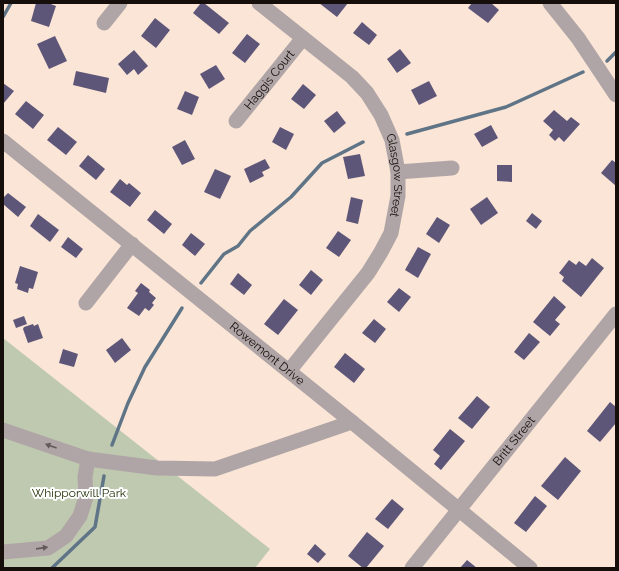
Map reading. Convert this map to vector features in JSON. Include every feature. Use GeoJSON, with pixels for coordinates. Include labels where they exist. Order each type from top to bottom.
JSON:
{"type":"FeatureCollection","features":[{"type":"Feature","properties":{"kind":"street"},"geometry":{"type":"LineString","coordinates":[[104,23],[120,3]]}},
{"type":"Feature","properties":{"kind":"street","name":"Glasgow Street"},"geometry":{"type":"LineString","coordinates":[[259,3],[352,77],[375,103],[392,140],[398,172],[398,196],[391,233],[381,252],[368,273],[289,371]]}},
{"type":"Feature","properties":{"kind":"street"},"geometry":{"type":"LineString","coordinates":[[550,3],[578,38],[616,95]]}},
{"type":"Feature","properties":{"kind":"street","name":"Haggis Court"},"geometry":{"type":"LineString","coordinates":[[236,121],[303,38]]}},
{"type":"Feature","properties":{"kind":"street","name":"Rowemont Drive"},"geometry":{"type":"LineString","coordinates":[[3,141],[352,422],[530,568]]}},
{"type":"Feature","properties":{"kind":"street"},"geometry":{"type":"LineString","coordinates":[[398,172],[452,168]]}},
{"type":"Feature","properties":{"kind":"street"},"geometry":{"type":"LineString","coordinates":[[86,303],[132,244]]}},
{"type":"Feature","properties":{"kind":"street","name":"Britt Street"},"geometry":{"type":"LineString","coordinates":[[412,568],[616,314]]}},
{"type":"Feature","properties":{"kind":"street"},"geometry":{"type":"LineString","coordinates":[[3,430],[88,459],[157,468],[215,469],[352,422]]}},
{"type":"Feature","properties":{"kind":"street"},"geometry":{"type":"LineString","coordinates":[[3,552],[48,548],[66,536],[80,516],[86,497],[85,477],[88,459]]}},
{"type":"Feature","properties":{"kind":"green space","name":"Whipporwill Park"},"geometry":{"type":"Polygon","coordinates":[[[3,338],[270,549],[255,568],[3,568],[3,338]]]}},
{"type":"Feature","properties":{"kind":"building"},"geometry":{"type":"Polygon","coordinates":[[[36,3],[48,3],[56,6],[49,27],[31,21],[36,3]]]}},
{"type":"Feature","properties":{"kind":"building"},"geometry":{"type":"Polygon","coordinates":[[[201,3],[204,3],[229,23],[219,34],[193,13],[201,3]]]}},
{"type":"Feature","properties":{"kind":"building"},"geometry":{"type":"Polygon","coordinates":[[[319,3],[348,3],[337,17],[319,3]]]}},
{"type":"Feature","properties":{"kind":"building"},"geometry":{"type":"Polygon","coordinates":[[[472,3],[491,3],[499,10],[488,23],[468,8],[472,3]]]}},
{"type":"Feature","properties":{"kind":"building"},"geometry":{"type":"Polygon","coordinates":[[[155,18],[170,30],[156,48],[141,36],[155,18]]]}},
{"type":"Feature","properties":{"kind":"building"},"geometry":{"type":"Polygon","coordinates":[[[362,22],[377,35],[369,45],[353,33],[362,22]]]}},
{"type":"Feature","properties":{"kind":"building"},"geometry":{"type":"Polygon","coordinates":[[[247,34],[260,44],[245,63],[232,53],[247,34]]]}},
{"type":"Feature","properties":{"kind":"building"},"geometry":{"type":"Polygon","coordinates":[[[55,36],[67,61],[49,69],[37,44],[55,36]]]}},
{"type":"Feature","properties":{"kind":"building"},"geometry":{"type":"Polygon","coordinates":[[[400,49],[411,63],[397,73],[387,59],[400,49]]]}},
{"type":"Feature","properties":{"kind":"building"},"geometry":{"type":"Polygon","coordinates":[[[134,50],[148,66],[138,75],[134,69],[127,75],[118,64],[134,50]]]}},
{"type":"Feature","properties":{"kind":"building"},"geometry":{"type":"Polygon","coordinates":[[[216,65],[225,79],[209,89],[200,74],[216,65]]]}},
{"type":"Feature","properties":{"kind":"building"},"geometry":{"type":"Polygon","coordinates":[[[76,71],[109,78],[106,93],[73,85],[76,71]]]}},
{"type":"Feature","properties":{"kind":"building"},"geometry":{"type":"Polygon","coordinates":[[[429,81],[437,96],[419,105],[411,90],[429,81]]]}},
{"type":"Feature","properties":{"kind":"building"},"geometry":{"type":"Polygon","coordinates":[[[3,83],[14,91],[3,104],[3,83]]]}},
{"type":"Feature","properties":{"kind":"building"},"geometry":{"type":"Polygon","coordinates":[[[303,84],[316,95],[304,109],[291,99],[303,84]]]}},
{"type":"Feature","properties":{"kind":"building"},"geometry":{"type":"Polygon","coordinates":[[[185,91],[199,97],[192,115],[177,109],[185,91]]]}},
{"type":"Feature","properties":{"kind":"building"},"geometry":{"type":"Polygon","coordinates":[[[26,101],[44,115],[33,129],[15,114],[26,101]]]}},
{"type":"Feature","properties":{"kind":"building"},"geometry":{"type":"Polygon","coordinates":[[[554,110],[567,121],[571,117],[580,124],[564,142],[559,137],[555,141],[549,135],[553,130],[543,121],[554,110]]]}},
{"type":"Feature","properties":{"kind":"building"},"geometry":{"type":"Polygon","coordinates":[[[337,111],[346,123],[334,133],[324,121],[337,111]]]}},
{"type":"Feature","properties":{"kind":"building"},"geometry":{"type":"Polygon","coordinates":[[[491,125],[498,138],[482,147],[474,134],[491,125]]]}},
{"type":"Feature","properties":{"kind":"building"},"geometry":{"type":"Polygon","coordinates":[[[58,127],[77,142],[66,155],[47,140],[58,127]]]}},
{"type":"Feature","properties":{"kind":"building"},"geometry":{"type":"Polygon","coordinates":[[[280,127],[294,134],[286,150],[272,142],[280,127]]]}},
{"type":"Feature","properties":{"kind":"building"},"geometry":{"type":"Polygon","coordinates":[[[185,140],[195,159],[182,165],[172,147],[185,140]]]}},
{"type":"Feature","properties":{"kind":"building"},"geometry":{"type":"Polygon","coordinates":[[[360,154],[365,176],[348,179],[343,157],[360,154]]]}},
{"type":"Feature","properties":{"kind":"building"},"geometry":{"type":"Polygon","coordinates":[[[88,155],[105,169],[96,180],[79,166],[88,155]]]}},
{"type":"Feature","properties":{"kind":"building"},"geometry":{"type":"Polygon","coordinates":[[[265,159],[270,168],[262,172],[264,176],[250,183],[244,169],[265,159]]]}},
{"type":"Feature","properties":{"kind":"building"},"geometry":{"type":"Polygon","coordinates":[[[612,160],[616,163],[616,186],[601,173],[612,160]]]}},
{"type":"Feature","properties":{"kind":"building"},"geometry":{"type":"Polygon","coordinates":[[[497,165],[512,165],[512,182],[497,181],[497,165]]]}},
{"type":"Feature","properties":{"kind":"building"},"geometry":{"type":"Polygon","coordinates":[[[215,169],[231,176],[220,199],[204,192],[215,169]]]}},
{"type":"Feature","properties":{"kind":"building"},"geometry":{"type":"Polygon","coordinates":[[[120,179],[127,185],[129,183],[141,193],[130,207],[110,192],[120,179]]]}},
{"type":"Feature","properties":{"kind":"building"},"geometry":{"type":"Polygon","coordinates":[[[8,193],[26,207],[18,217],[3,204],[3,198],[8,193]]]}},
{"type":"Feature","properties":{"kind":"building"},"geometry":{"type":"Polygon","coordinates":[[[351,197],[363,200],[358,224],[346,221],[351,197]]]}},
{"type":"Feature","properties":{"kind":"building"},"geometry":{"type":"Polygon","coordinates":[[[487,197],[498,213],[481,225],[470,209],[487,197]]]}},
{"type":"Feature","properties":{"kind":"building"},"geometry":{"type":"Polygon","coordinates":[[[155,210],[172,224],[164,234],[147,220],[155,210]]]}},
{"type":"Feature","properties":{"kind":"building"},"geometry":{"type":"Polygon","coordinates":[[[532,213],[542,221],[536,229],[526,221],[532,213]]]}},
{"type":"Feature","properties":{"kind":"building"},"geometry":{"type":"Polygon","coordinates":[[[38,214],[59,230],[50,242],[30,226],[38,214]]]}},
{"type":"Feature","properties":{"kind":"building"},"geometry":{"type":"Polygon","coordinates":[[[437,217],[450,225],[439,243],[426,234],[437,217]]]}},
{"type":"Feature","properties":{"kind":"building"},"geometry":{"type":"Polygon","coordinates":[[[338,231],[351,240],[339,257],[326,248],[338,231]]]}},
{"type":"Feature","properties":{"kind":"building"},"geometry":{"type":"Polygon","coordinates":[[[191,233],[205,244],[195,256],[182,245],[191,233]]]}},
{"type":"Feature","properties":{"kind":"building"},"geometry":{"type":"Polygon","coordinates":[[[68,237],[83,249],[76,258],[61,247],[68,237]]]}},
{"type":"Feature","properties":{"kind":"building"},"geometry":{"type":"Polygon","coordinates":[[[418,247],[431,254],[418,278],[405,270],[418,247]]]}},
{"type":"Feature","properties":{"kind":"building"},"geometry":{"type":"Polygon","coordinates":[[[592,258],[604,268],[581,297],[562,281],[564,277],[559,273],[569,260],[576,265],[579,261],[586,266],[592,258]]]}},
{"type":"Feature","properties":{"kind":"building"},"geometry":{"type":"Polygon","coordinates":[[[20,266],[38,272],[33,289],[29,288],[28,293],[17,289],[18,284],[15,283],[20,266]]]}},
{"type":"Feature","properties":{"kind":"building"},"geometry":{"type":"Polygon","coordinates":[[[311,270],[323,280],[311,295],[299,285],[311,270]]]}},
{"type":"Feature","properties":{"kind":"building"},"geometry":{"type":"Polygon","coordinates":[[[238,273],[252,285],[244,295],[230,284],[238,273]]]}},
{"type":"Feature","properties":{"kind":"building"},"geometry":{"type":"Polygon","coordinates":[[[141,283],[150,290],[149,292],[156,298],[152,303],[154,305],[149,311],[145,308],[139,316],[127,308],[138,293],[135,291],[141,283]]]}},
{"type":"Feature","properties":{"kind":"building"},"geometry":{"type":"Polygon","coordinates":[[[399,288],[411,297],[399,312],[387,302],[399,288]]]}},
{"type":"Feature","properties":{"kind":"building"},"geometry":{"type":"Polygon","coordinates":[[[554,296],[566,307],[555,320],[560,324],[550,336],[533,322],[554,296]]]}},
{"type":"Feature","properties":{"kind":"building"},"geometry":{"type":"Polygon","coordinates":[[[284,299],[298,310],[278,335],[264,324],[284,299]]]}},
{"type":"Feature","properties":{"kind":"building"},"geometry":{"type":"Polygon","coordinates":[[[24,316],[27,324],[16,328],[13,320],[24,316]]]}},
{"type":"Feature","properties":{"kind":"building"},"geometry":{"type":"Polygon","coordinates":[[[374,319],[386,329],[375,343],[362,333],[374,319]]]}},
{"type":"Feature","properties":{"kind":"building"},"geometry":{"type":"Polygon","coordinates":[[[33,324],[34,326],[38,324],[43,338],[28,343],[23,329],[24,327],[33,324]]]}},
{"type":"Feature","properties":{"kind":"building"},"geometry":{"type":"Polygon","coordinates":[[[529,333],[540,342],[524,360],[514,352],[529,333]]]}},
{"type":"Feature","properties":{"kind":"building"},"geometry":{"type":"Polygon","coordinates":[[[122,338],[131,350],[115,363],[106,350],[122,338]]]}},
{"type":"Feature","properties":{"kind":"building"},"geometry":{"type":"Polygon","coordinates":[[[63,349],[78,354],[74,367],[59,363],[63,349]]]}},
{"type":"Feature","properties":{"kind":"building"},"geometry":{"type":"Polygon","coordinates":[[[345,353],[365,369],[354,383],[334,367],[345,353]]]}},
{"type":"Feature","properties":{"kind":"building"},"geometry":{"type":"Polygon","coordinates":[[[477,396],[490,407],[472,429],[458,418],[477,396]]]}},
{"type":"Feature","properties":{"kind":"building"},"geometry":{"type":"Polygon","coordinates":[[[610,402],[616,407],[616,423],[600,442],[587,431],[610,402]]]}},
{"type":"Feature","properties":{"kind":"building"},"geometry":{"type":"Polygon","coordinates":[[[450,429],[465,441],[441,470],[434,464],[440,456],[433,450],[450,429]]]}},
{"type":"Feature","properties":{"kind":"building"},"geometry":{"type":"Polygon","coordinates":[[[565,457],[581,471],[558,500],[541,486],[565,457]]]}},
{"type":"Feature","properties":{"kind":"building"},"geometry":{"type":"Polygon","coordinates":[[[535,496],[547,506],[526,532],[514,523],[535,496]]]}},
{"type":"Feature","properties":{"kind":"building"},"geometry":{"type":"Polygon","coordinates":[[[392,499],[404,509],[388,529],[375,519],[392,499]]]}},
{"type":"Feature","properties":{"kind":"building"},"geometry":{"type":"Polygon","coordinates":[[[367,532],[384,546],[366,568],[363,568],[348,556],[367,532]]]}},
{"type":"Feature","properties":{"kind":"building"},"geometry":{"type":"Polygon","coordinates":[[[315,544],[326,554],[318,563],[307,554],[315,544]]]}},
{"type":"Feature","properties":{"kind":"building"},"geometry":{"type":"Polygon","coordinates":[[[467,560],[477,568],[460,568],[467,560]]]}},
{"type":"Feature","properties":{"kind":"waterway"},"geometry":{"type":"LineString","coordinates":[[3,17],[11,3]]}},
{"type":"Feature","properties":{"kind":"waterway"},"geometry":{"type":"LineString","coordinates":[[607,61],[616,52]]}},
{"type":"Feature","properties":{"kind":"waterway"},"geometry":{"type":"LineString","coordinates":[[407,134],[506,107],[583,72]]}},
{"type":"Feature","properties":{"kind":"waterway"},"geometry":{"type":"LineString","coordinates":[[201,283],[224,254],[238,246],[250,231],[291,197],[322,163],[363,142]]}},
{"type":"Feature","properties":{"kind":"waterway"},"geometry":{"type":"LineString","coordinates":[[112,445],[128,403],[145,367],[182,308]]}},
{"type":"Feature","properties":{"kind":"waterway"},"geometry":{"type":"LineString","coordinates":[[52,568],[95,527],[104,476]]}}]}
